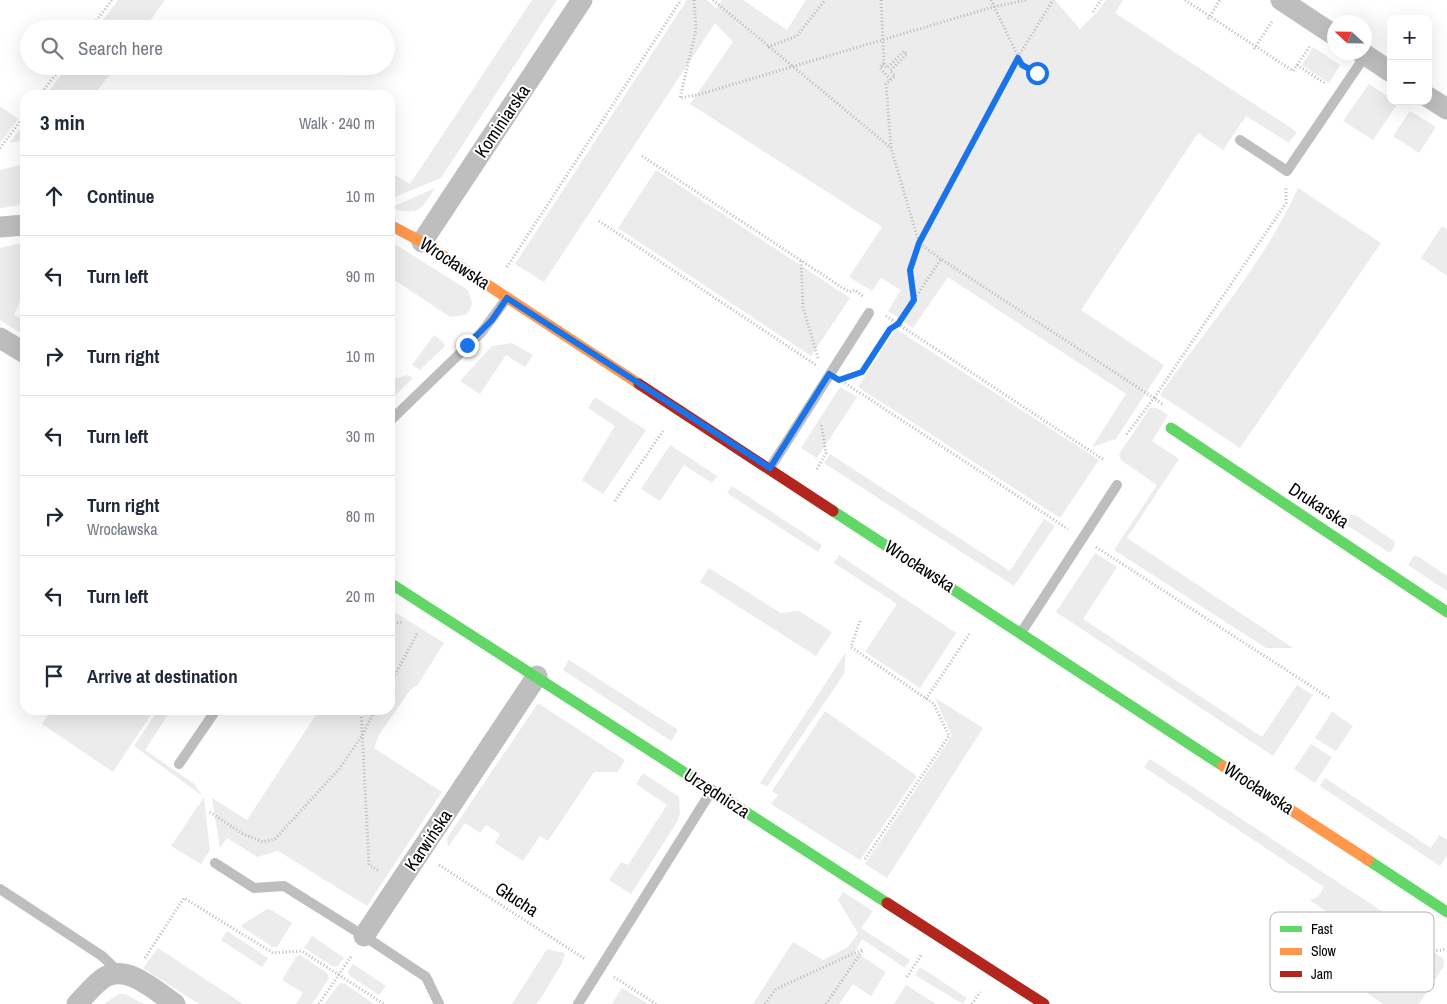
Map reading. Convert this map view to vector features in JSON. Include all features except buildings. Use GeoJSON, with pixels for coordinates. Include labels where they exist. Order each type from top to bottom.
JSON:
{"type":"FeatureCollection","features":[{"type":"Feature","properties":{"kind":"street","name":"Kominiarska"},"geometry":{"type":"LineString","coordinates":[[422,242],[582,0]]}},
{"type":"Feature","properties":{"kind":"street"},"geometry":{"type":"LineString","coordinates":[[1278,8],[1327,32]]}},
{"type":"Feature","properties":{"kind":"street"},"geometry":{"type":"LineString","coordinates":[[1372,60],[1387,69]]}},
{"type":"Feature","properties":{"kind":"street"},"geometry":{"type":"LineString","coordinates":[[1432,100],[1447,109]]}},
{"type":"Feature","properties":{"kind":"street"},"geometry":{"type":"LineString","coordinates":[[0,227],[20,225]]}},
{"type":"Feature","properties":{"kind":"street","name":"Wrocławska"},"geometry":{"type":"LineString","coordinates":[[395,228],[422,242],[678,408],[1447,912]]}},
{"type":"Feature","properties":{"kind":"street"},"geometry":{"type":"LineString","coordinates":[[0,338],[20,350]]}},
{"type":"Feature","properties":{"kind":"street","name":"Drukarska"},"geometry":{"type":"LineString","coordinates":[[1171,428],[1447,612]]}},
{"type":"Feature","properties":{"kind":"street","name":"Urzędnicza"},"geometry":{"type":"LineString","coordinates":[[395,586],[1044,1004]]}},
{"type":"Feature","properties":{"kind":"street","name":"Karwińska"},"geometry":{"type":"LineString","coordinates":[[364,936],[537,676]]}},
{"type":"Feature","properties":{"kind":"street"},"geometry":{"type":"LineString","coordinates":[[77,1004],[104,978],[127,976],[175,1004]]}},
{"type":"Feature","properties":{"kind":"lane"},"geometry":{"type":"LineString","coordinates":[[1240,140],[1286,171],[1359,60]]}},
{"type":"Feature","properties":{"kind":"lane"},"geometry":{"type":"LineString","coordinates":[[395,417],[481,333],[507,298]]}},
{"type":"Feature","properties":{"kind":"lane"},"geometry":{"type":"LineString","coordinates":[[770,468],[871,310]]}},
{"type":"Feature","properties":{"kind":"lane"},"geometry":{"type":"LineString","coordinates":[[1021,633],[1117,485]]}},
{"type":"Feature","properties":{"kind":"lane"},"geometry":{"type":"LineString","coordinates":[[179,764],[213,715]]}},
{"type":"Feature","properties":{"kind":"lane"},"geometry":{"type":"LineString","coordinates":[[578,1004],[712,790]]}},
{"type":"Feature","properties":{"kind":"lane"},"geometry":{"type":"LineString","coordinates":[[215,863],[254,888],[284,886],[364,936],[426,977],[439,1004]]}},
{"type":"Feature","properties":{"kind":"lane"},"geometry":{"type":"LineString","coordinates":[[0,889],[102,956],[127,976]]}},
{"type":"Feature","properties":{"kind":"path"},"geometry":{"type":"LineString","coordinates":[[97,20],[112,0]]}},
{"type":"Feature","properties":{"kind":"path"},"geometry":{"type":"LineString","coordinates":[[493,288],[681,0]]}},
{"type":"Feature","properties":{"kind":"path"},"geometry":{"type":"LineString","coordinates":[[694,0],[696,30],[680,98],[792,68],[993,7],[1026,0]]}},
{"type":"Feature","properties":{"kind":"path"},"geometry":{"type":"LineString","coordinates":[[714,0],[792,68],[892,148]]}},
{"type":"Feature","properties":{"kind":"path"},"geometry":{"type":"LineString","coordinates":[[768,47],[796,36],[825,0]]}},
{"type":"Feature","properties":{"kind":"path"},"geometry":{"type":"LineString","coordinates":[[881,0],[883,64],[880,68],[891,80]]}},
{"type":"Feature","properties":{"kind":"path"},"geometry":{"type":"LineString","coordinates":[[991,0],[1022,65],[1037,73]]}},
{"type":"Feature","properties":{"kind":"path"},"geometry":{"type":"LineString","coordinates":[[914,300],[910,270],[919,243],[1018,58],[1053,0]]}},
{"type":"Feature","properties":{"kind":"path"},"geometry":{"type":"LineString","coordinates":[[1093,12],[1101,0]]}},
{"type":"Feature","properties":{"kind":"path"},"geometry":{"type":"LineString","coordinates":[[1185,0],[1209,18],[1294,70],[1313,42]]}},
{"type":"Feature","properties":{"kind":"path"},"geometry":{"type":"LineString","coordinates":[[1209,18],[1220,0]]}},
{"type":"Feature","properties":{"kind":"path"},"geometry":{"type":"LineString","coordinates":[[1255,47],[1278,8]]}},
{"type":"Feature","properties":{"kind":"path"},"geometry":{"type":"LineString","coordinates":[[883,64],[887,68],[904,51],[907,54],[890,71],[895,76],[886,84],[892,148],[919,243],[1180,416],[1171,428]]}},
{"type":"Feature","properties":{"kind":"path"},"geometry":{"type":"LineString","coordinates":[[1298,65],[1328,84]]}},
{"type":"Feature","properties":{"kind":"path"},"geometry":{"type":"LineString","coordinates":[[44,90],[55,75]]}},
{"type":"Feature","properties":{"kind":"path"},"geometry":{"type":"LineString","coordinates":[[0,148],[20,122]]}},
{"type":"Feature","properties":{"kind":"path"},"geometry":{"type":"LineString","coordinates":[[642,156],[849,292],[855,290],[864,296],[864,300],[871,310],[898,324],[1104,460]]}},
{"type":"Feature","properties":{"kind":"path"},"geometry":{"type":"LineString","coordinates":[[1126,435],[1154,398],[1286,203],[1286,171]]}},
{"type":"Feature","properties":{"kind":"path"},"geometry":{"type":"LineString","coordinates":[[599,221],[822,369],[803,306],[801,260]]}},
{"type":"Feature","properties":{"kind":"path"},"geometry":{"type":"LineString","coordinates":[[839,380],[862,372],[890,329],[898,324],[941,259]]}},
{"type":"Feature","properties":{"kind":"path"},"geometry":{"type":"LineString","coordinates":[[829,374],[1331,699]]}},
{"type":"Feature","properties":{"kind":"path"},"geometry":{"type":"LineString","coordinates":[[615,501],[678,408]]}},
{"type":"Feature","properties":{"kind":"path"},"geometry":{"type":"LineString","coordinates":[[817,469],[826,453],[820,419]]}},
{"type":"Feature","properties":{"kind":"path"},"geometry":{"type":"LineString","coordinates":[[860,621],[851,647],[934,704],[949,736],[862,862]]}},
{"type":"Feature","properties":{"kind":"path"},"geometry":{"type":"LineString","coordinates":[[395,675],[422,625]]}},
{"type":"Feature","properties":{"kind":"path"},"geometry":{"type":"LineString","coordinates":[[926,699],[970,633]]}},
{"type":"Feature","properties":{"kind":"path"},"geometry":{"type":"LineString","coordinates":[[361,715],[369,865],[399,884]]}},
{"type":"Feature","properties":{"kind":"path"},"geometry":{"type":"LineString","coordinates":[[210,812],[243,834],[255,839],[263,842],[275,839],[339,769],[362,736],[372,715]]}},
{"type":"Feature","properties":{"kind":"path","name":"Głucha"},"geometry":{"type":"LineString","coordinates":[[419,853],[656,1004]]}},
{"type":"Feature","properties":{"kind":"path"},"geometry":{"type":"LineString","coordinates":[[127,976],[184,898],[273,953],[302,951],[384,1004]]}},
{"type":"Feature","properties":{"kind":"path"},"geometry":{"type":"LineString","coordinates":[[319,1004],[364,936]]}},
{"type":"Feature","properties":{"kind":"path"},"geometry":{"type":"LineString","coordinates":[[765,1004],[776,989],[863,949],[826,1004]]}},
{"type":"Feature","properties":{"kind":"path"},"geometry":{"type":"LineString","coordinates":[[1434,951],[1447,949]]}},
{"type":"Feature","properties":{"kind":"shaded area"},"geometry":{"type":"Polygon","coordinates":[[[118,0],[165,0],[151,20],[103,20],[118,0]]]}},
{"type":"Feature","properties":{"kind":"shaded area"},"geometry":{"type":"Polygon","coordinates":[[[532,0],[557,0],[441,178],[395,197],[395,175],[410,184],[532,0]]]}},
{"type":"Feature","properties":{"kind":"shaded area"},"geometry":{"type":"Polygon","coordinates":[[[687,0],[707,0],[716,8],[722,0],[743,0],[787,30],[806,0],[1055,0],[1080,29],[1106,0],[1123,0],[1115,13],[1297,132],[1289,143],[1246,116],[1223,150],[1198,133],[1081,310],[1164,365],[1116,439],[1092,447],[1126,394],[948,277],[913,328],[888,311],[901,290],[881,278],[872,291],[849,277],[882,227],[690,104],[733,42],[715,23],[544,282],[515,264],[687,0]]]}},
{"type":"Feature","properties":{"kind":"shaded area"},"geometry":{"type":"Polygon","coordinates":[[[1313,47],[1327,56],[1327,60],[1332,60],[1340,65],[1329,83],[1302,65],[1313,47]]]}},
{"type":"Feature","properties":{"kind":"shaded area"},"geometry":{"type":"Polygon","coordinates":[[[61,75],[109,75],[98,90],[50,90],[61,75]]]}},
{"type":"Feature","properties":{"kind":"shaded area"},"geometry":{"type":"Polygon","coordinates":[[[1369,84],[1387,96],[1387,105],[1397,105],[1373,140],[1343,121],[1369,84]]]}},
{"type":"Feature","properties":{"kind":"shaded area"},"geometry":{"type":"Polygon","coordinates":[[[0,106],[18,119],[0,143],[0,106]]]}},
{"type":"Feature","properties":{"kind":"shaded area"},"geometry":{"type":"Polygon","coordinates":[[[1410,111],[1436,127],[1419,153],[1393,136],[1410,111]]]}},
{"type":"Feature","properties":{"kind":"shaded area"},"geometry":{"type":"Polygon","coordinates":[[[20,129],[20,141],[9,143],[20,129]]]}},
{"type":"Feature","properties":{"kind":"shaded area"},"geometry":{"type":"Polygon","coordinates":[[[20,165],[20,205],[0,208],[0,170],[20,165]]]}},
{"type":"Feature","properties":{"kind":"shaded area"},"geometry":{"type":"Polygon","coordinates":[[[656,170],[850,298],[811,356],[618,228],[656,170]]]}},
{"type":"Feature","properties":{"kind":"shaded area"},"geometry":{"type":"Polygon","coordinates":[[[435,188],[422,207],[417,210],[399,210],[395,209],[395,206],[435,188]]]}},
{"type":"Feature","properties":{"kind":"shaded area"},"geometry":{"type":"Polygon","coordinates":[[[1298,188],[1381,243],[1240,448],[1160,395],[1252,269],[1269,243],[1298,188]]]}},
{"type":"Feature","properties":{"kind":"shaded area"},"geometry":{"type":"Polygon","coordinates":[[[1442,226],[1447,229],[1447,276],[1421,258],[1442,226]]]}},
{"type":"Feature","properties":{"kind":"shaded area"},"geometry":{"type":"Polygon","coordinates":[[[20,243],[20,300],[14,315],[20,318],[20,333],[0,320],[0,248],[20,243]]]}},
{"type":"Feature","properties":{"kind":"shaded area"},"geometry":{"type":"Polygon","coordinates":[[[395,244],[468,290],[472,303],[470,310],[465,315],[450,317],[395,280],[395,244]]]}},
{"type":"Feature","properties":{"kind":"shaded area"},"geometry":{"type":"Polygon","coordinates":[[[896,329],[1099,460],[1060,518],[858,387],[896,329]]]}},
{"type":"Feature","properties":{"kind":"shaded area"},"geometry":{"type":"Polygon","coordinates":[[[434,335],[445,346],[420,370],[412,365],[434,335]]]}},
{"type":"Feature","properties":{"kind":"shaded area"},"geometry":{"type":"Polygon","coordinates":[[[512,343],[533,355],[525,367],[506,355],[480,394],[460,381],[492,346],[512,343]]]}},
{"type":"Feature","properties":{"kind":"shaded area"},"geometry":{"type":"Polygon","coordinates":[[[408,375],[413,378],[395,395],[395,379],[408,375]]]}},
{"type":"Feature","properties":{"kind":"shaded area"},"geometry":{"type":"Polygon","coordinates":[[[840,387],[857,397],[817,458],[801,448],[840,387]]]}},
{"type":"Feature","properties":{"kind":"shaded area"},"geometry":{"type":"Polygon","coordinates":[[[595,397],[646,430],[603,494],[582,480],[615,426],[588,408],[595,397]]]}},
{"type":"Feature","properties":{"kind":"shaded area"},"geometry":{"type":"Polygon","coordinates":[[[1150,408],[1157,408],[1168,415],[1152,441],[1179,459],[1127,538],[1293,648],[1266,648],[1114,550],[1157,485],[1121,460],[1119,454],[1150,408]]]}},
{"type":"Feature","properties":{"kind":"shaded area"},"geometry":{"type":"Polygon","coordinates":[[[670,445],[717,476],[712,483],[684,465],[660,501],[641,489],[670,445]]]}},
{"type":"Feature","properties":{"kind":"shaded area"},"geometry":{"type":"Polygon","coordinates":[[[830,454],[1010,571],[1044,519],[1055,526],[1014,586],[824,463],[830,454]]]}},
{"type":"Feature","properties":{"kind":"shaded area"},"geometry":{"type":"Polygon","coordinates":[[[732,486],[822,545],[818,552],[727,493],[732,486]]]}},
{"type":"Feature","properties":{"kind":"shaded area"},"geometry":{"type":"Polygon","coordinates":[[[1351,515],[1355,515],[1394,541],[1395,545],[1390,553],[1345,524],[1351,515]]]}},
{"type":"Feature","properties":{"kind":"shaded area"},"geometry":{"type":"Polygon","coordinates":[[[1095,553],[1117,567],[1083,619],[1262,737],[1297,685],[1313,695],[1273,756],[1056,612],[1095,553]]]}},
{"type":"Feature","properties":{"kind":"shaded area"},"geometry":{"type":"Polygon","coordinates":[[[839,555],[956,633],[920,688],[865,652],[897,604],[834,563],[839,555]]]}},
{"type":"Feature","properties":{"kind":"shaded area"},"geometry":{"type":"Polygon","coordinates":[[[1414,556],[1419,557],[1447,576],[1447,591],[1408,565],[1414,556]]]}},
{"type":"Feature","properties":{"kind":"shaded area"},"geometry":{"type":"Polygon","coordinates":[[[709,568],[781,613],[799,611],[832,632],[816,656],[700,582],[709,568]]]}},
{"type":"Feature","properties":{"kind":"shaded area"},"geometry":{"type":"Polygon","coordinates":[[[395,612],[444,643],[417,686],[411,689],[395,712],[395,612]]]}},
{"type":"Feature","properties":{"kind":"shaded area"},"geometry":{"type":"Polygon","coordinates":[[[846,652],[844,674],[767,787],[760,783],[846,652]]]}},
{"type":"Feature","properties":{"kind":"shaded area"},"geometry":{"type":"Polygon","coordinates":[[[569,660],[678,730],[671,741],[563,670],[569,660]]]}},
{"type":"Feature","properties":{"kind":"shaded area"},"geometry":{"type":"Polygon","coordinates":[[[935,698],[983,728],[887,878],[865,864],[952,736],[935,698]]]}},
{"type":"Feature","properties":{"kind":"shaded area"},"geometry":{"type":"Polygon","coordinates":[[[538,703],[625,760],[618,772],[594,772],[548,841],[540,836],[523,861],[495,843],[500,834],[486,825],[480,833],[465,823],[448,847],[447,838],[538,703]]]}},
{"type":"Feature","properties":{"kind":"shaded area"},"geometry":{"type":"Polygon","coordinates":[[[825,711],[917,776],[860,860],[771,804],[778,795],[772,791],[825,711]]]}},
{"type":"Feature","properties":{"kind":"shaded area"},"geometry":{"type":"Polygon","coordinates":[[[1332,712],[1353,726],[1336,751],[1315,738],[1332,712]]]}},
{"type":"Feature","properties":{"kind":"shaded area"},"geometry":{"type":"Polygon","coordinates":[[[48,715],[151,715],[113,772],[42,724],[48,715]]]}},
{"type":"Feature","properties":{"kind":"shaded area"},"geometry":{"type":"Polygon","coordinates":[[[155,715],[168,715],[145,750],[194,784],[203,796],[134,746],[155,715]]]}},
{"type":"Feature","properties":{"kind":"shaded area"},"geometry":{"type":"Polygon","coordinates":[[[316,715],[393,715],[380,733],[374,748],[442,792],[367,906],[278,851],[257,857],[227,838],[220,848],[212,798],[247,820],[316,715]]]}},
{"type":"Feature","properties":{"kind":"shaded area"},"geometry":{"type":"Polygon","coordinates":[[[1311,744],[1332,757],[1315,783],[1294,769],[1311,744]]]}},
{"type":"Feature","properties":{"kind":"shaded area"},"geometry":{"type":"Polygon","coordinates":[[[1150,759],[1383,912],[1327,912],[1310,900],[1318,897],[1324,887],[1144,767],[1150,759]]]}},
{"type":"Feature","properties":{"kind":"shaded area"},"geometry":{"type":"Polygon","coordinates":[[[643,773],[679,797],[680,813],[677,822],[631,894],[609,880],[621,862],[628,865],[667,805],[636,784],[643,773]]]}},
{"type":"Feature","properties":{"kind":"shaded area"},"geometry":{"type":"Polygon","coordinates":[[[1325,778],[1431,848],[1439,835],[1447,840],[1447,855],[1440,866],[1320,786],[1325,778]]]}},
{"type":"Feature","properties":{"kind":"shaded area"},"geometry":{"type":"Polygon","coordinates":[[[204,798],[210,850],[201,864],[171,846],[204,798]]]}},
{"type":"Feature","properties":{"kind":"shaded area"},"geometry":{"type":"Polygon","coordinates":[[[843,892],[873,911],[861,928],[910,960],[905,968],[862,939],[855,952],[886,972],[871,996],[853,984],[839,1004],[753,1004],[793,942],[823,960],[848,947],[858,933],[838,900],[843,892]]]}},
{"type":"Feature","properties":{"kind":"shaded area"},"geometry":{"type":"Polygon","coordinates":[[[267,909],[292,923],[277,947],[273,947],[240,926],[267,909]]]}},
{"type":"Feature","properties":{"kind":"shaded area"},"geometry":{"type":"Polygon","coordinates":[[[227,931],[268,958],[262,967],[221,940],[227,931]]]}},
{"type":"Feature","properties":{"kind":"shaded area"},"geometry":{"type":"Polygon","coordinates":[[[312,936],[344,958],[338,966],[334,967],[304,948],[312,936]]]}},
{"type":"Feature","properties":{"kind":"shaded area"},"geometry":{"type":"Polygon","coordinates":[[[158,948],[243,1004],[199,1004],[143,968],[158,948]]]}},
{"type":"Feature","properties":{"kind":"shaded area"},"geometry":{"type":"Polygon","coordinates":[[[547,949],[565,953],[562,963],[539,1001],[536,1004],[512,1004],[547,949]]]}},
{"type":"Feature","properties":{"kind":"shaded area"},"geometry":{"type":"Polygon","coordinates":[[[1434,952],[1444,959],[1444,966],[1434,981],[1434,952]]]}},
{"type":"Feature","properties":{"kind":"shaded area"},"geometry":{"type":"Polygon","coordinates":[[[300,955],[327,973],[329,978],[312,1004],[296,1004],[303,993],[282,980],[296,957],[300,955]]]}},
{"type":"Feature","properties":{"kind":"shaded area"},"geometry":{"type":"Polygon","coordinates":[[[353,964],[386,986],[379,995],[350,976],[348,971],[353,964]]]}},
{"type":"Feature","properties":{"kind":"shaded area"},"geometry":{"type":"Polygon","coordinates":[[[920,967],[967,998],[963,1004],[915,975],[920,967]]]}},
{"type":"Feature","properties":{"kind":"shaded area"},"geometry":{"type":"Polygon","coordinates":[[[340,983],[345,984],[374,1004],[324,1004],[340,983]]]}},
{"type":"Feature","properties":{"kind":"shaded area"},"geometry":{"type":"Polygon","coordinates":[[[906,985],[936,1004],[894,1004],[906,985]]]}},
{"type":"Feature","properties":{"kind":"shaded area"},"geometry":{"type":"Polygon","coordinates":[[[622,988],[648,1004],[612,1004],[622,988]]]}},
{"type":"Feature","properties":{"kind":"shaded area"},"geometry":{"type":"Polygon","coordinates":[[[1366,992],[1427,992],[1419,1004],[1383,1004],[1366,992]]]}},
{"type":"Feature","properties":{"kind":"shaded area"},"geometry":{"type":"Polygon","coordinates":[[[119,994],[125,994],[144,1004],[104,1004],[119,994]]]}},
{"type":"Feature","properties":{"kind":"traffic: fast"},"geometry":{"type":"LineString","coordinates":[[1171,428],[1447,612]]}},
{"type":"Feature","properties":{"kind":"traffic: fast"},"geometry":{"type":"LineString","coordinates":[[833,511],[1223,766]]}},
{"type":"Feature","properties":{"kind":"traffic: fast"},"geometry":{"type":"LineString","coordinates":[[395,586],[887,903]]}},
{"type":"Feature","properties":{"kind":"traffic: fast"},"geometry":{"type":"LineString","coordinates":[[1368,860],[1447,912]]}},
{"type":"Feature","properties":{"kind":"traffic: slow"},"geometry":{"type":"LineString","coordinates":[[395,228],[422,242],[639,384]]}},
{"type":"Feature","properties":{"kind":"traffic: slow"},"geometry":{"type":"LineString","coordinates":[[1223,766],[1368,860]]}},
{"type":"Feature","properties":{"kind":"traffic: jam"},"geometry":{"type":"LineString","coordinates":[[639,384],[833,511]]}},
{"type":"Feature","properties":{"kind":"traffic: jam"},"geometry":{"type":"LineString","coordinates":[[887,903],[1044,1004]]}},
{"type":"Feature","properties":{"kind":"route"},"geometry":{"type":"LineString","coordinates":[[467,345],[481,333],[507,298],[770,468],[829,374],[839,380],[862,372],[890,329],[898,324],[914,300],[910,270],[914,254],[1018,58],[1022,65],[1037,73]]}}]}
